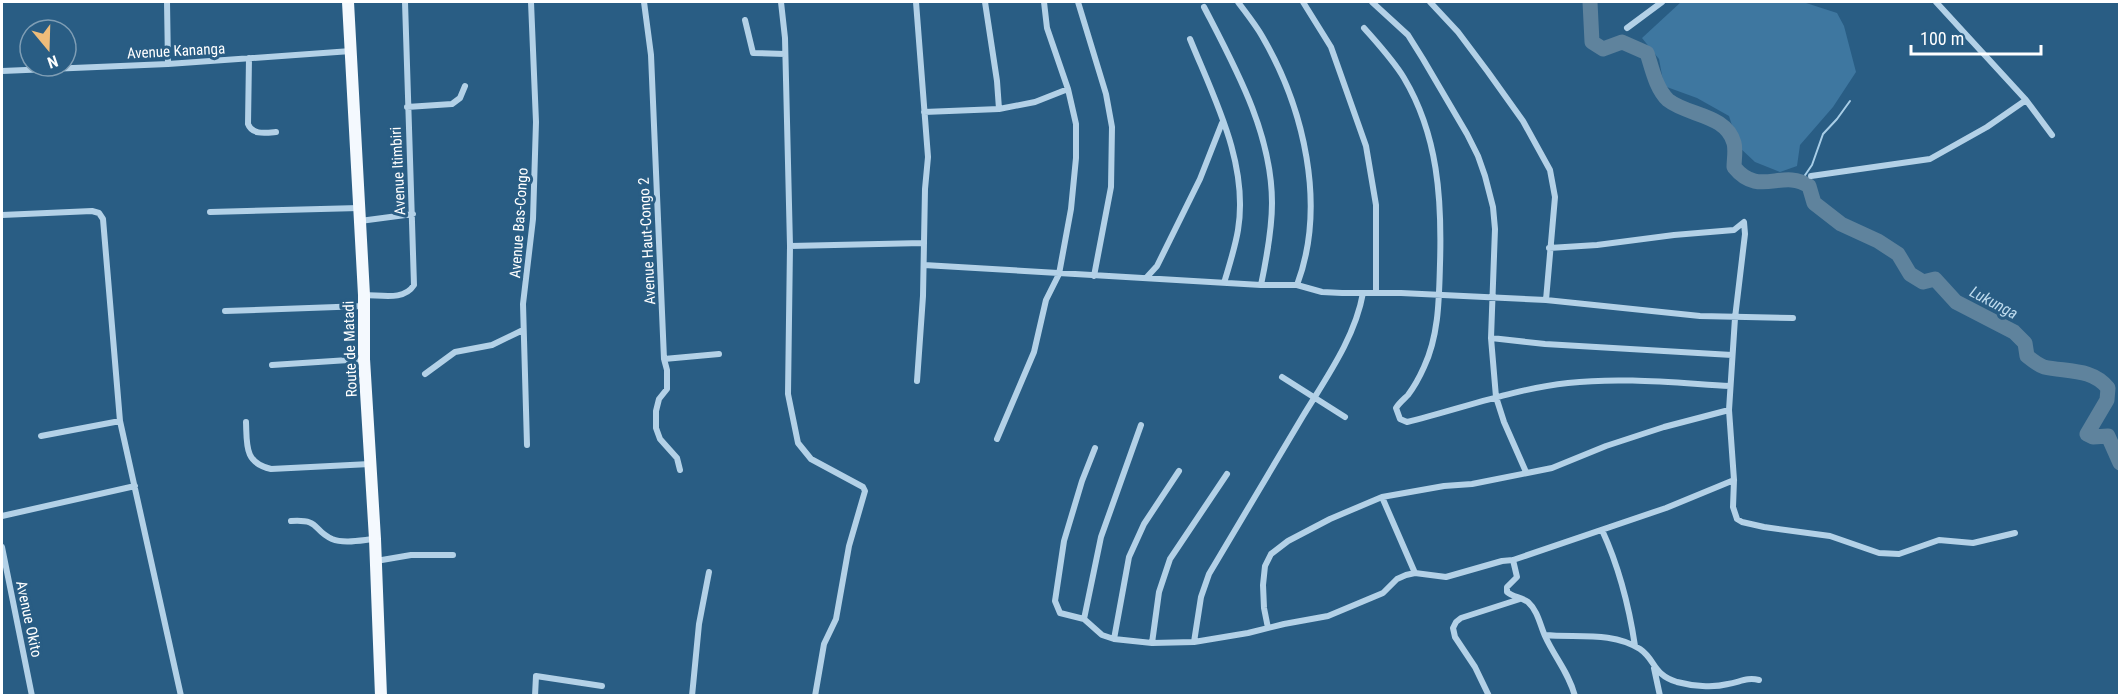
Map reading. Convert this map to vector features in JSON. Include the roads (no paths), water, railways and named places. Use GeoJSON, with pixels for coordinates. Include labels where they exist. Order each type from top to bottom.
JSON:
{"type":"FeatureCollection","features":[{"type":"Feature","properties":{"kind":"main road","name":"Route de Matadi"},"geometry":{"type":"LineString","coordinates":[[348,2],[381,696]]}},
{"type":"Feature","properties":{"kind":"street"},"geometry":{"type":"LineString","coordinates":[[167,2],[168,64]]}},
{"type":"Feature","properties":{"kind":"street","name":"Avenue Itimbiri"},"geometry":{"type":"LineString","coordinates":[[364,301],[403,296],[410,292],[414,285],[405,2]]}},
{"type":"Feature","properties":{"kind":"street","name":"Avenue Bas-Congo"},"geometry":{"type":"LineString","coordinates":[[527,445],[524,304],[533,219],[536,122],[531,2]]}},
{"type":"Feature","properties":{"kind":"street","name":"Avenue Haut-Congo 2"},"geometry":{"type":"LineString","coordinates":[[644,2],[651,56],[664,359],[667,370],[667,389],[659,399],[656,428],[660,439],[677,458],[680,470]]}},
{"type":"Feature","properties":{"kind":"street"},"geometry":{"type":"LineString","coordinates":[[782,2],[790,246],[788,394],[798,443],[812,459],[863,486],[865,491],[849,546],[836,619],[824,644],[815,696]]}},
{"type":"Feature","properties":{"kind":"street"},"geometry":{"type":"LineString","coordinates":[[916,2],[928,157],[917,381]]}},
{"type":"Feature","properties":{"kind":"street"},"geometry":{"type":"LineString","coordinates":[[985,2],[999,109]]}},
{"type":"Feature","properties":{"kind":"street"},"geometry":{"type":"LineString","coordinates":[[998,439],[1034,352],[1046,300],[1059,274],[1071,209],[1076,158],[1076,124],[1068,89],[1047,28],[1044,2]]}},
{"type":"Feature","properties":{"kind":"street"},"geometry":{"type":"LineString","coordinates":[[1078,2],[1106,94],[1112,128],[1111,187],[1094,276]]}},
{"type":"Feature","properties":{"kind":"street"},"geometry":{"type":"LineString","coordinates":[[1238,2],[1262,35],[1279,70],[1308,159],[1312,213],[1306,261],[1298,285]]}},
{"type":"Feature","properties":{"kind":"street"},"geometry":{"type":"LineString","coordinates":[[1303,2],[1331,47],[1366,146],[1376,205],[1376,292]]}},
{"type":"Feature","properties":{"kind":"street"},"geometry":{"type":"LineString","coordinates":[[1372,2],[1401,28],[1413,43],[1478,156],[1493,207],[1495,229],[1491,338],[1496,397],[1504,422],[1526,472]]}},
{"type":"Feature","properties":{"kind":"street"},"geometry":{"type":"LineString","coordinates":[[1430,2],[1458,32],[1505,97],[1532,137],[1550,170],[1555,197],[1546,300]]}},
{"type":"Feature","properties":{"kind":"street"},"geometry":{"type":"LineString","coordinates":[[1627,28],[1662,2]]}},
{"type":"Feature","properties":{"kind":"street"},"geometry":{"type":"LineString","coordinates":[[1936,2],[2026,100],[2052,135]]}},
{"type":"Feature","properties":{"kind":"street"},"geometry":{"type":"LineString","coordinates":[[1204,8],[1241,78],[1255,115],[1268,163],[1272,203],[1266,264],[1261,285]]}},
{"type":"Feature","properties":{"kind":"street"},"geometry":{"type":"LineString","coordinates":[[746,20],[753,53],[785,54]]}},
{"type":"Feature","properties":{"kind":"street"},"geometry":{"type":"LineString","coordinates":[[1364,28],[1405,79],[1428,133],[1437,168],[1441,201],[1440,295],[1430,351],[1424,368],[1408,394],[1396,408],[1400,419],[1407,422],[1496,397],[1567,383],[1607,381],[1730,386]]}},
{"type":"Feature","properties":{"kind":"street"},"geometry":{"type":"LineString","coordinates":[[1190,39],[1222,121],[1238,179],[1240,210],[1238,230],[1224,283]]}},
{"type":"Feature","properties":{"kind":"street","name":"Avenue Kananga"},"geometry":{"type":"LineString","coordinates":[[2,71],[168,64],[352,51]]}},
{"type":"Feature","properties":{"kind":"street"},"geometry":{"type":"LineString","coordinates":[[249,58],[248,124],[255,132],[276,132]]}},
{"type":"Feature","properties":{"kind":"street"},"geometry":{"type":"LineString","coordinates":[[407,107],[452,104],[460,98],[465,86]]}},
{"type":"Feature","properties":{"kind":"street"},"geometry":{"type":"LineString","coordinates":[[924,112],[999,109],[1035,102],[1068,89]]}},
{"type":"Feature","properties":{"kind":"street"},"geometry":{"type":"LineString","coordinates":[[1811,176],[1930,159],[1987,127],[2026,100]]}},
{"type":"Feature","properties":{"kind":"street"},"geometry":{"type":"LineString","coordinates":[[1146,278],[1157,266],[1200,179],[1222,121]]}},
{"type":"Feature","properties":{"kind":"street"},"geometry":{"type":"LineString","coordinates":[[210,212],[359,208]]}},
{"type":"Feature","properties":{"kind":"street"},"geometry":{"type":"LineString","coordinates":[[2,215],[92,211],[99,213],[103,219],[120,421],[181,696]]}},
{"type":"Feature","properties":{"kind":"street"},"geometry":{"type":"LineString","coordinates":[[360,221],[413,214]]}},
{"type":"Feature","properties":{"kind":"street"},"geometry":{"type":"LineString","coordinates":[[1549,248],[1734,230],[1744,222],[1745,234],[1735,318],[1729,410],[1734,480],[1733,507],[1737,519],[1764,527],[1830,536],[1879,553],[1899,554],[1939,540],[1973,543],[2015,533]]}},
{"type":"Feature","properties":{"kind":"street"},"geometry":{"type":"LineString","coordinates":[[790,246],[923,243]]}},
{"type":"Feature","properties":{"kind":"street"},"geometry":{"type":"LineString","coordinates":[[924,265],[1261,285],[1298,285],[1322,292],[1376,292],[1546,300],[1700,316],[1793,318]]}},
{"type":"Feature","properties":{"kind":"street"},"geometry":{"type":"LineString","coordinates":[[1194,642],[1201,597],[1209,574],[1314,398],[1351,331],[1363,293]]}},
{"type":"Feature","properties":{"kind":"street"},"geometry":{"type":"LineString","coordinates":[[225,311],[364,301]]}},
{"type":"Feature","properties":{"kind":"street"},"geometry":{"type":"LineString","coordinates":[[425,374],[455,352],[492,345],[524,330]]}},
{"type":"Feature","properties":{"kind":"street"},"geometry":{"type":"LineString","coordinates":[[1491,338],[1545,344],[1732,355]]}},
{"type":"Feature","properties":{"kind":"street"},"geometry":{"type":"LineString","coordinates":[[664,359],[719,354]]}},
{"type":"Feature","properties":{"kind":"street"},"geometry":{"type":"LineString","coordinates":[[272,364],[364,359]]}},
{"type":"Feature","properties":{"kind":"street"},"geometry":{"type":"LineString","coordinates":[[1282,377],[1345,417]]}},
{"type":"Feature","properties":{"kind":"street"},"geometry":{"type":"LineString","coordinates":[[1268,628],[1264,608],[1265,566],[1271,554],[1288,541],[1309,530],[1382,496],[1472,484],[1552,468],[1606,446],[1664,427],[1729,410]]}},
{"type":"Feature","properties":{"kind":"street"},"geometry":{"type":"LineString","coordinates":[[41,436],[120,421]]}},
{"type":"Feature","properties":{"kind":"street"},"geometry":{"type":"LineString","coordinates":[[246,422],[248,452],[262,467],[271,469],[371,464]]}},
{"type":"Feature","properties":{"kind":"street"},"geometry":{"type":"LineString","coordinates":[[1084,619],[1101,537],[1141,424]]}},
{"type":"Feature","properties":{"kind":"street"},"geometry":{"type":"LineString","coordinates":[[1095,448],[1082,481],[1065,541],[1054,601],[1060,614],[1084,619],[1102,635],[1114,639],[1152,643],[1194,642],[1328,616],[1383,593],[1397,579],[1415,573],[1446,577],[1502,561],[1514,560],[1666,508],[1734,480]]}},
{"type":"Feature","properties":{"kind":"street"},"geometry":{"type":"LineString","coordinates":[[1114,639],[1129,557],[1144,524],[1179,471]]}},
{"type":"Feature","properties":{"kind":"street"},"geometry":{"type":"LineString","coordinates":[[1152,643],[1159,592],[1170,559],[1227,474]]}},
{"type":"Feature","properties":{"kind":"street"},"geometry":{"type":"LineString","coordinates":[[2,516],[135,486]]}},
{"type":"Feature","properties":{"kind":"street"},"geometry":{"type":"LineString","coordinates":[[1382,496],[1415,573]]}},
{"type":"Feature","properties":{"kind":"street"},"geometry":{"type":"LineString","coordinates":[[291,521],[304,520],[316,525],[324,535],[335,540],[375,539]]}},
{"type":"Feature","properties":{"kind":"street"},"geometry":{"type":"LineString","coordinates":[[1602,530],[1615,558],[1631,619],[1635,646]]}},
{"type":"Feature","properties":{"kind":"street","name":"Avenue Okito"},"geometry":{"type":"LineString","coordinates":[[2,548],[32,696]]}},
{"type":"Feature","properties":{"kind":"street"},"geometry":{"type":"LineString","coordinates":[[376,561],[411,555],[453,555]]}},
{"type":"Feature","properties":{"kind":"street"},"geometry":{"type":"LineString","coordinates":[[1514,560],[1517,577],[1506,590],[1509,595],[1522,599],[1532,607],[1564,667],[1575,696]]}},
{"type":"Feature","properties":{"kind":"street"},"geometry":{"type":"LineString","coordinates":[[692,696],[699,624],[709,572]]}},
{"type":"Feature","properties":{"kind":"street"},"geometry":{"type":"LineString","coordinates":[[1489,696],[1475,667],[1455,637],[1453,628],[1461,618],[1522,599]]}},
{"type":"Feature","properties":{"kind":"street"},"geometry":{"type":"LineString","coordinates":[[1545,635],[1568,638],[1610,637],[1643,651],[1654,668],[1662,675],[1678,682],[1704,686],[1729,684],[1751,678],[1759,680]]}},
{"type":"Feature","properties":{"kind":"street"},"geometry":{"type":"LineString","coordinates":[[1654,668],[1660,696]]}},
{"type":"Feature","properties":{"kind":"street"},"geometry":{"type":"LineString","coordinates":[[535,696],[536,675],[602,686]]}},
{"type":"Feature","properties":{"kind":"waterway","name":"Lukunga"},"geometry":{"type":"LineString","coordinates":[[1590,2],[1592,42],[1603,49],[1622,42],[1647,53],[1657,84],[1668,100],[1715,121],[1730,133],[1735,146],[1734,167],[1743,176],[1752,181],[1789,180],[1799,181],[1809,186],[1814,203],[1841,224],[1878,241],[1898,254],[1910,274],[1923,282],[1935,279],[1956,302],[2014,332],[2025,343],[2027,356],[2035,362],[2044,367],[2087,374],[2102,382],[2108,388],[2107,400],[2087,434],[2093,437],[2108,436],[2120,463]]}},
{"type":"Feature","properties":{"kind":"waterway"},"geometry":{"type":"LineString","coordinates":[[1801,181],[1812,165],[1823,134],[1850,101]]}}]}
